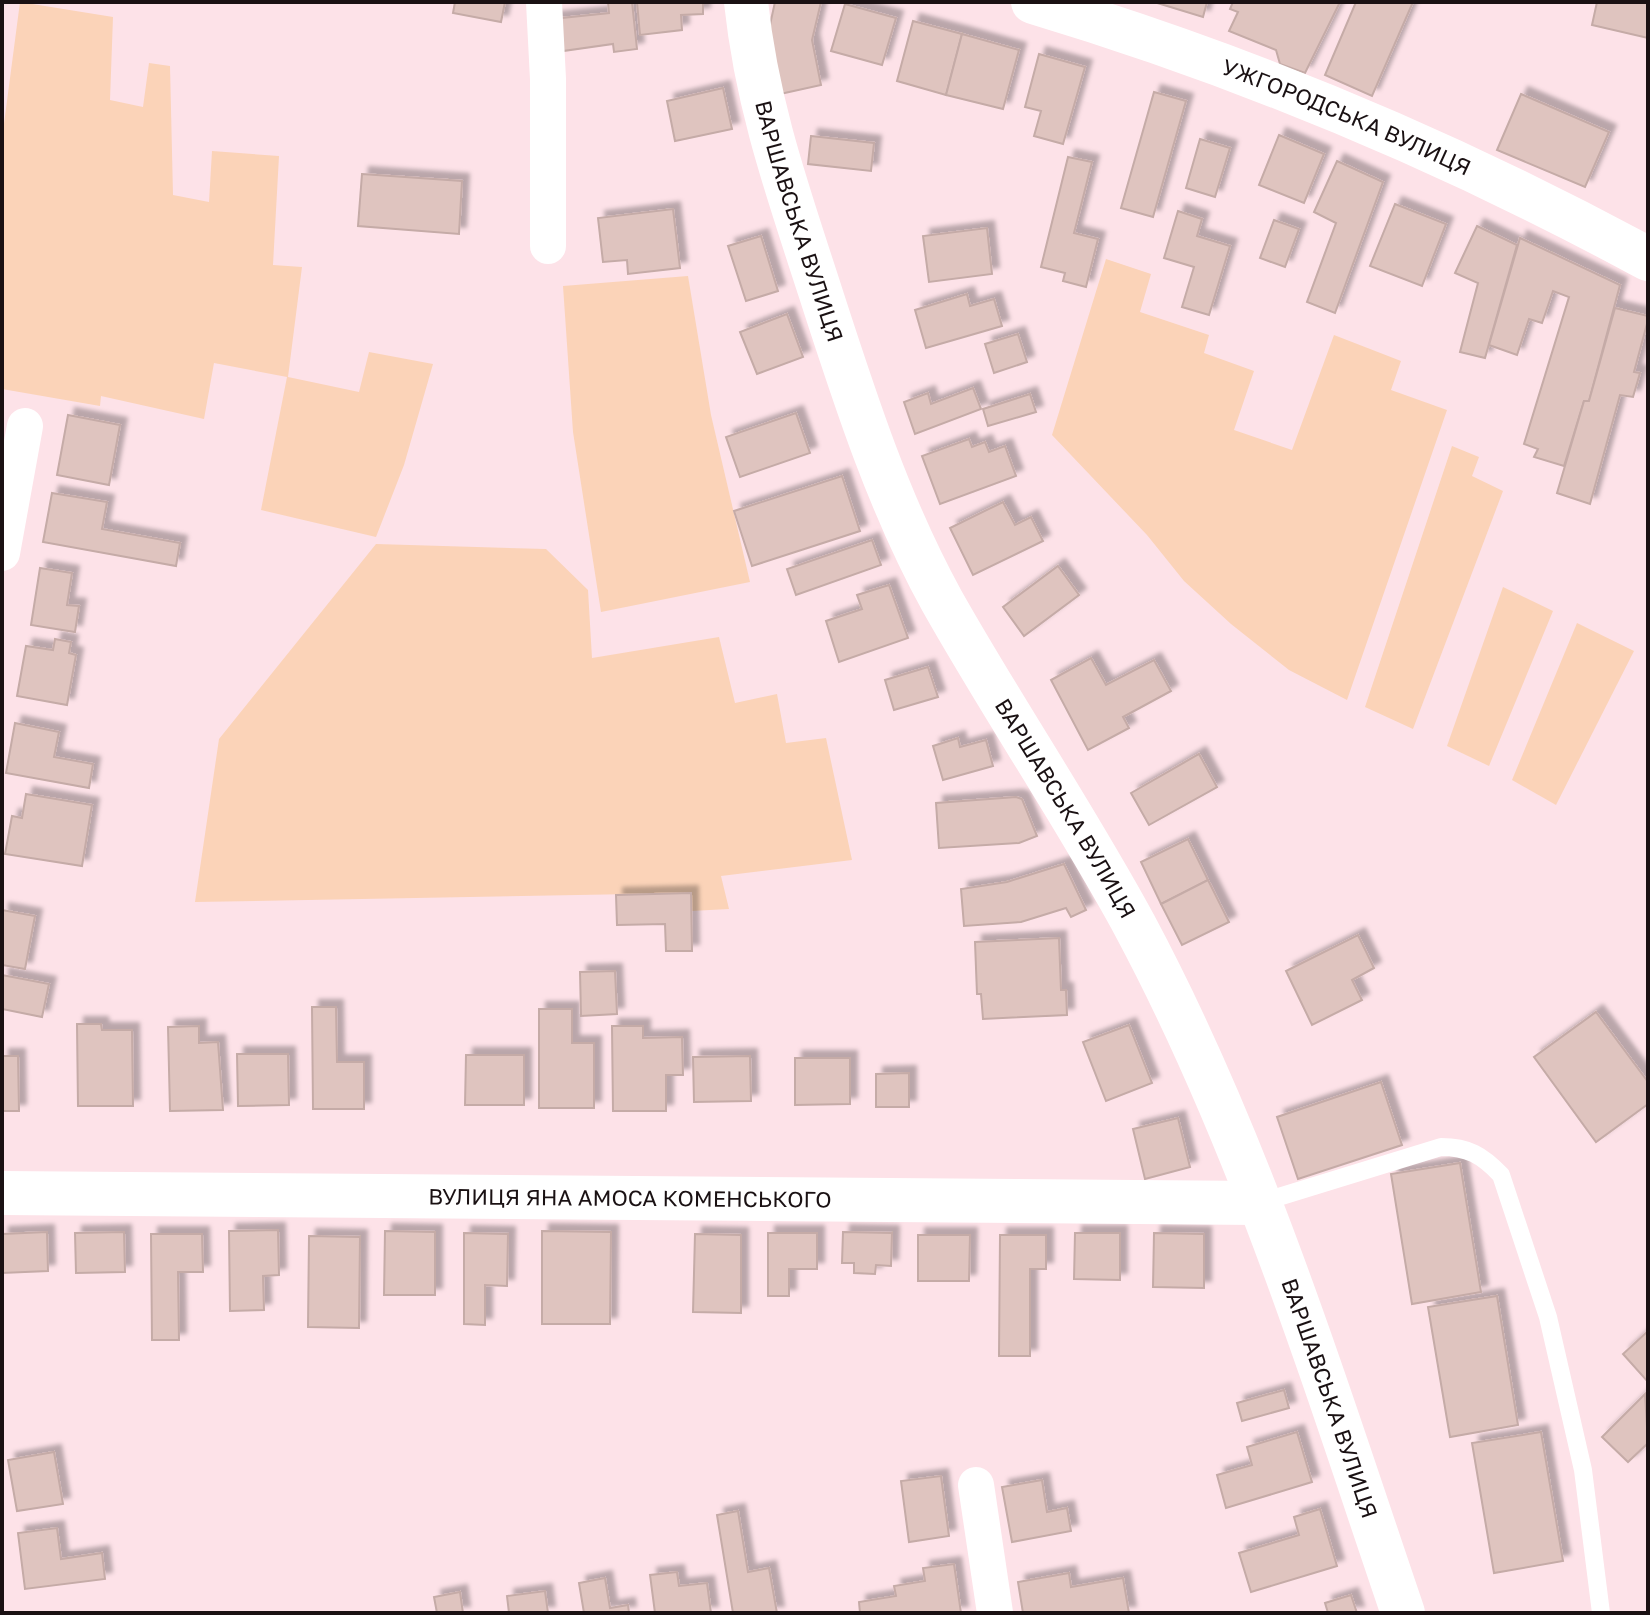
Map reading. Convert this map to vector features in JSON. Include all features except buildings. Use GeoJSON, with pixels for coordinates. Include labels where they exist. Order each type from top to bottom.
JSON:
{"type":"FeatureCollection","features":[{"type":"Feature","properties":{"kind":"street"},"geometry":{"type":"LineString","coordinates":[[544,2],[548,79],[548,246]]}},
{"type":"Feature","properties":{"kind":"street","name":"ВАРШАВСЬКА ВУЛИЦЯ"},"geometry":{"type":"LineString","coordinates":[[746,2],[764,116],[856,401],[897,510],[941,598],[1134,925],[1183,1025],[1259,1203],[1403,1613]]}},
{"type":"Feature","properties":{"kind":"street","name":"УЖГОРОДСЬКА ВУЛИЦЯ"},"geometry":{"type":"LineString","coordinates":[[1033,2],[1105,24],[1299,95],[1520,193],[1648,259]]}},
{"type":"Feature","properties":{"kind":"street"},"geometry":{"type":"LineString","coordinates":[[2,553],[25,426]]}},
{"type":"Feature","properties":{"kind":"street","name":"ВУЛИЦЯ ЯНА АМОСА КОМЕНСЬКОГО"},"geometry":{"type":"LineString","coordinates":[[2,1193],[1259,1203]]}},
{"type":"Feature","properties":{"kind":"street"},"geometry":{"type":"LineString","coordinates":[[976,1485],[995,1613]]}},
{"type":"Feature","properties":{"kind":"lane"},"geometry":{"type":"LineString","coordinates":[[1259,1203],[1441,1147],[1462,1147],[1486,1158],[1501,1175],[1548,1317],[1579,1454],[1601,1613]]}},
{"type":"Feature","properties":{"kind":"shaded area"},"geometry":{"type":"Polygon","coordinates":[[[20,2],[113,17],[110,100],[143,107],[149,63],[170,66],[173,195],[209,202],[212,151],[279,156],[273,265],[302,267],[288,377],[359,392],[369,352],[433,364],[404,465],[376,537],[261,510],[287,377],[214,363],[204,419],[101,396],[100,406],[2,389],[2,139],[20,2]]]}},
{"type":"Feature","properties":{"kind":"shaded area"},"geometry":{"type":"Polygon","coordinates":[[[1106,259],[1151,274],[1140,312],[1209,335],[1204,353],[1254,371],[1234,430],[1292,450],[1334,335],[1401,361],[1391,390],[1447,410],[1347,700],[1289,670],[1231,624],[1184,581],[1147,535],[1052,435],[1106,259]]]}},
{"type":"Feature","properties":{"kind":"shaded area"},"geometry":{"type":"Polygon","coordinates":[[[688,276],[711,415],[750,582],[601,612],[573,432],[563,286],[688,276]]]}},
{"type":"Feature","properties":{"kind":"shaded area"},"geometry":{"type":"Polygon","coordinates":[[[1452,446],[1479,457],[1472,476],[1503,491],[1413,729],[1365,707],[1452,446]]]}},
{"type":"Feature","properties":{"kind":"shaded area"},"geometry":{"type":"Polygon","coordinates":[[[376,544],[546,549],[588,590],[592,658],[719,637],[735,703],[777,694],[786,743],[826,738],[852,860],[721,876],[729,909],[691,911],[690,893],[195,902],[219,739],[376,544]]]}},
{"type":"Feature","properties":{"kind":"shaded area"},"geometry":{"type":"Polygon","coordinates":[[[1503,587],[1553,611],[1489,766],[1447,746],[1503,587]]]}},
{"type":"Feature","properties":{"kind":"shaded area"},"geometry":{"type":"Polygon","coordinates":[[[1577,623],[1634,651],[1556,805],[1512,780],[1577,623]]]}}]}
